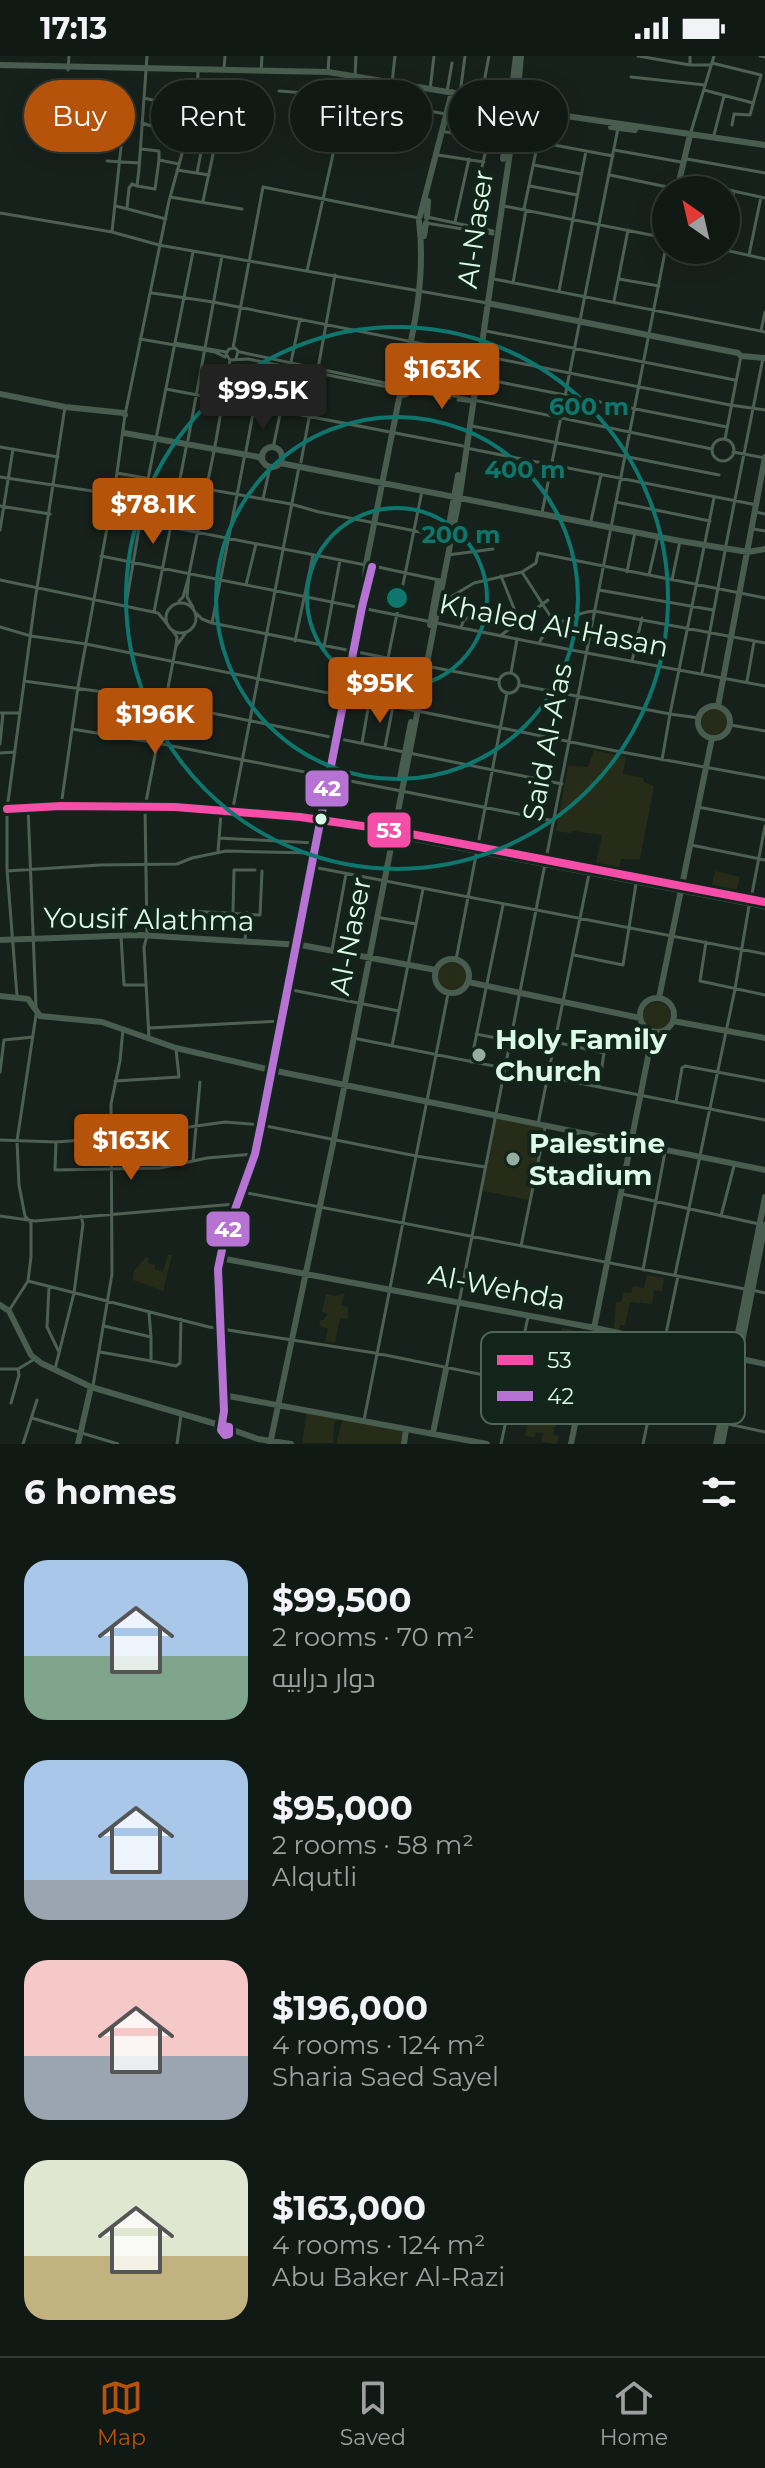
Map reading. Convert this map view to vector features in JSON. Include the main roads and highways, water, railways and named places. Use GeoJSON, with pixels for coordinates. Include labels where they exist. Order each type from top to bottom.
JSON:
{"type":"FeatureCollection","features":[{"type":"Feature","properties":{"kind":"main road","name":"Al-Naser"},"geometry":{"type":"LineString","coordinates":[[517,80],[519,56]]}},
{"type":"Feature","properties":{"kind":"main road"},"geometry":{"type":"LineString","coordinates":[[0,67],[328,72],[448,92]]}},
{"type":"Feature","properties":{"kind":"main road"},"geometry":{"type":"LineString","coordinates":[[296,947],[412,342],[421,290],[422,219],[448,99]]}},
{"type":"Feature","properties":{"kind":"main road"},"geometry":{"type":"LineString","coordinates":[[568,117],[765,147]]}},
{"type":"Feature","properties":{"kind":"main road"},"geometry":{"type":"LineString","coordinates":[[568,118],[765,147]]}},
{"type":"Feature","properties":{"kind":"main road"},"geometry":{"type":"LineString","coordinates":[[680,176],[690,136]]}},
{"type":"Feature","properties":{"kind":"main road","name":"Al-Naser"},"geometry":{"type":"LineString","coordinates":[[464,447],[507,152]]}},
{"type":"Feature","properties":{"kind":"main road","name":"Al-Naser"},"geometry":{"type":"LineString","coordinates":[[432,622],[439,604],[448,555],[509,152]]}},
{"type":"Feature","properties":{"kind":"main road"},"geometry":{"type":"LineString","coordinates":[[485,303],[741,356],[764,358]]}},
{"type":"Feature","properties":{"kind":"main road"},"geometry":{"type":"LineString","coordinates":[[0,394],[125,415]]}},
{"type":"Feature","properties":{"kind":"main road"},"geometry":{"type":"LineString","coordinates":[[124,432],[246,452],[263,458],[270,467],[281,461],[300,464],[748,551],[765,548]]}},
{"type":"Feature","properties":{"kind":"main road"},"geometry":{"type":"LineString","coordinates":[[263,458],[273,448],[280,452],[281,461]]}},
{"type":"Feature","properties":{"kind":"main road"},"geometry":{"type":"LineString","coordinates":[[718,706],[765,457]]}},
{"type":"Feature","properties":{"kind":"main road"},"geometry":{"type":"LineString","coordinates":[[386,482],[457,495]]}},
{"type":"Feature","properties":{"kind":"main road","name":"Al-Naser"},"geometry":{"type":"LineString","coordinates":[[342,1083],[416,710],[446,537],[457,495]]}},
{"type":"Feature","properties":{"kind":"main road"},"geometry":{"type":"LineString","coordinates":[[542,512],[680,541],[705,543]]}},
{"type":"Feature","properties":{"kind":"main road"},"geometry":{"type":"LineString","coordinates":[[718,706],[728,712],[730,725],[723,735],[712,738],[701,731],[699,718],[705,708],[718,706]]}},
{"type":"Feature","properties":{"kind":"main road"},"geometry":{"type":"LineString","coordinates":[[659,998],[712,738]]}},
{"type":"Feature","properties":{"kind":"main road"},"geometry":{"type":"LineString","coordinates":[[226,1430],[217,1285],[220,1258],[255,1154],[312,853]]}},
{"type":"Feature","properties":{"kind":"main road","name":"Al-Naser"},"geometry":{"type":"LineString","coordinates":[[366,959],[381,880]]}},
{"type":"Feature","properties":{"kind":"main road","name":"Yousif Alathma"},"geometry":{"type":"LineString","coordinates":[[0,940],[147,936],[245,941],[332,950],[366,959]]}},
{"type":"Feature","properties":{"kind":"main road","name":"Yousif Alathma"},"geometry":{"type":"LineString","coordinates":[[296,947],[435,972]]}},
{"type":"Feature","properties":{"kind":"main road"},"geometry":{"type":"LineString","coordinates":[[456,960],[466,966],[469,980],[462,991],[448,994],[438,987],[435,972],[443,962],[456,960]]}},
{"type":"Feature","properties":{"kind":"main road"},"geometry":{"type":"LineString","coordinates":[[469,980],[640,1015]]}},
{"type":"Feature","properties":{"kind":"main road"},"geometry":{"type":"LineString","coordinates":[[0,996],[17,996],[31,1001],[38,1013],[102,1022],[176,1048],[271,1070],[765,1170]]}},
{"type":"Feature","properties":{"kind":"main road"},"geometry":{"type":"LineString","coordinates":[[659,998],[672,1006],[673,1021],[665,1030],[653,1032],[645,1028],[640,1015],[647,1000],[659,998]]}},
{"type":"Feature","properties":{"kind":"main road","name":"Al-Naser"},"geometry":{"type":"LineString","coordinates":[[269,1443],[358,1003]]}},
{"type":"Feature","properties":{"kind":"main road"},"geometry":{"type":"LineString","coordinates":[[673,1021],[765,1038]]}},
{"type":"Feature","properties":{"kind":"main road"},"geometry":{"type":"LineString","coordinates":[[594,1332],[653,1032]]}},
{"type":"Feature","properties":{"kind":"main road"},"geometry":{"type":"LineString","coordinates":[[741,1332],[765,1197]]}},
{"type":"Feature","properties":{"kind":"main road","name":"Al-Wehda"},"geometry":{"type":"LineString","coordinates":[[220,1258],[613,1332]]}},
{"type":"Feature","properties":{"kind":"main road"},"geometry":{"type":"LineString","coordinates":[[0,1307],[9,1311],[33,1360],[92,1388]]}},
{"type":"Feature","properties":{"kind":"main road"},"geometry":{"type":"LineString","coordinates":[[0,1307],[33,1360],[92,1388],[269,1443],[291,1444]]}},
{"type":"Feature","properties":{"kind":"main road","name":"Al-Wehda"},"geometry":{"type":"LineString","coordinates":[[745,1361],[765,1364]]}},
{"type":"Feature","properties":{"kind":"main road","name":"Said Al-A'as"},"geometry":{"type":"LineString","coordinates":[[433,1433],[446,1369]]}},
{"type":"Feature","properties":{"kind":"main road"},"geometry":{"type":"LineString","coordinates":[[79,1444],[92,1388]]}},
{"type":"Feature","properties":{"kind":"main road"},"geometry":{"type":"LineString","coordinates":[[223,1395],[487,1444]]}},
{"type":"Feature","properties":{"kind":"main road"},"geometry":{"type":"LineString","coordinates":[[214,1425],[223,1418],[224,1410]]}},
{"type":"Feature","properties":{"kind":"main road"},"geometry":{"type":"LineString","coordinates":[[181,1417],[226,1430]]}},
{"type":"Feature","properties":{"kind":"main road"},"geometry":{"type":"LineString","coordinates":[[571,1444],[575,1424]]}},
{"type":"Feature","properties":{"kind":"main road"},"geometry":{"type":"LineString","coordinates":[[719,1444],[723,1424]]}},
{"type":"Feature","properties":{"kind":"main road"},"geometry":{"type":"LineString","coordinates":[[404,1444],[406,1429]]}},
{"type":"Feature","properties":{"kind":"place","name":"Holy Family Church"},"geometry":{"type":"Point","coordinates":[479,1055]}},
{"type":"Feature","properties":{"kind":"place","name":"Palestine Stadium"},"geometry":{"type":"Point","coordinates":[513,1159]}}]}
